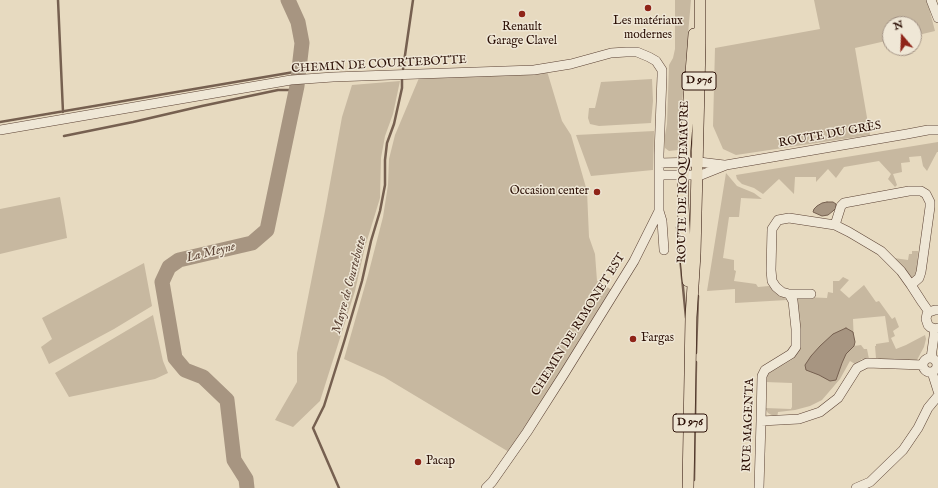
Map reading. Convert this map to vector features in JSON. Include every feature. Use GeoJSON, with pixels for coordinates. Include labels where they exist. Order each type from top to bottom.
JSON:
{"type":"FeatureCollection","features":[{"type":"Feature","properties":{"kind":"main road","name":"ROUTE DE ROQUEMAURE"},"geometry":{"type":"LineString","coordinates":[[691,317],[685,245],[683,176],[697,0]]}},
{"type":"Feature","properties":{"kind":"main road","name":"ROUTE DE ROQUEMAURE"},"geometry":{"type":"LineString","coordinates":[[688,488],[691,317],[695,254],[697,176],[700,0]]}},
{"type":"Feature","properties":{"kind":"street"},"geometry":{"type":"LineString","coordinates":[[931,0],[938,18]]}},
{"type":"Feature","properties":{"kind":"street","name":"CHEMIN DE COURTEBOTTE"},"geometry":{"type":"LineString","coordinates":[[0,130],[291,80],[333,77],[534,70],[571,64],[611,53],[637,52],[656,61],[662,70],[659,163]]}},
{"type":"Feature","properties":{"kind":"street","name":"ROUTE DU GRÈS"},"geometry":{"type":"LineString","coordinates":[[726,165],[928,130],[938,130]]}},
{"type":"Feature","properties":{"kind":"street"},"geometry":{"type":"LineString","coordinates":[[659,163],[697,162],[726,165]]}},
{"type":"Feature","properties":{"kind":"street","name":"CHEMIN DE RIMONET EST"},"geometry":{"type":"LineString","coordinates":[[486,488],[492,482],[527,432],[634,261],[659,211],[659,163]]}},
{"type":"Feature","properties":{"kind":"street"},"geometry":{"type":"LineString","coordinates":[[659,175],[697,176],[726,165]]}},
{"type":"Feature","properties":{"kind":"street"},"geometry":{"type":"LineString","coordinates":[[835,225],[841,206],[844,203],[921,190],[926,194],[930,202],[930,208],[921,272],[919,278],[911,285]]}},
{"type":"Feature","properties":{"kind":"street"},"geometry":{"type":"LineString","coordinates":[[659,211],[662,221],[664,250]]}},
{"type":"Feature","properties":{"kind":"street"},"geometry":{"type":"LineString","coordinates":[[811,294],[789,294],[782,292],[772,281],[772,229],[778,220],[789,218],[835,225],[881,251],[901,271],[919,298],[934,311],[926,316],[926,322],[930,327],[937,328],[930,358]]}},
{"type":"Feature","properties":{"kind":"street","name":"RUE MAGENTA"},"geometry":{"type":"LineString","coordinates":[[759,488],[762,376],[765,370],[791,354],[796,347],[793,300],[789,294]]}},
{"type":"Feature","properties":{"kind":"street"},"geometry":{"type":"LineString","coordinates":[[930,358],[935,360],[937,364],[936,368],[932,372],[928,372],[924,369],[924,360],[930,358]]}},
{"type":"Feature","properties":{"kind":"street"},"geometry":{"type":"LineString","coordinates":[[761,421],[799,419],[820,412],[838,398],[857,368],[867,363],[923,365]]}},
{"type":"Feature","properties":{"kind":"street"},"geometry":{"type":"LineString","coordinates":[[932,372],[938,391]]}},
{"type":"Feature","properties":{"kind":"street"},"geometry":{"type":"LineString","coordinates":[[856,488],[871,485],[903,450],[918,428],[928,408],[938,396]]}},
{"type":"Feature","properties":{"kind":"shaded area"},"geometry":{"type":"Polygon","coordinates":[[[675,0],[691,0],[678,150],[669,151],[665,148],[665,135],[667,124],[669,65],[673,58],[675,49],[675,0]]]}},
{"type":"Feature","properties":{"kind":"shaded area"},"geometry":{"type":"Polygon","coordinates":[[[814,0],[927,0],[935,31],[922,34],[922,16],[882,16],[882,42],[855,48],[870,135],[736,155],[723,149],[713,126],[715,48],[820,29],[814,0]]]}},
{"type":"Feature","properties":{"kind":"shaded area"},"geometry":{"type":"Polygon","coordinates":[[[547,71],[562,121],[571,135],[587,191],[589,237],[595,254],[597,281],[612,290],[557,379],[509,452],[384,377],[344,359],[383,217],[388,185],[389,159],[395,135],[419,78],[547,71]]]}},
{"type":"Feature","properties":{"kind":"shaded area"},"geometry":{"type":"Polygon","coordinates":[[[652,79],[653,101],[651,123],[599,126],[590,124],[588,118],[589,108],[595,108],[601,82],[652,79]]]}},
{"type":"Feature","properties":{"kind":"shaded area"},"geometry":{"type":"Polygon","coordinates":[[[400,81],[393,114],[385,136],[381,158],[380,198],[365,247],[355,291],[320,401],[293,427],[275,420],[297,382],[297,353],[342,117],[352,85],[400,81]]]}},
{"type":"Feature","properties":{"kind":"shaded area"},"geometry":{"type":"Polygon","coordinates":[[[654,131],[653,170],[591,176],[576,135],[654,131]]]}},
{"type":"Feature","properties":{"kind":"shaded area"},"geometry":{"type":"Polygon","coordinates":[[[938,142],[938,152],[927,171],[923,166],[921,156],[909,157],[910,162],[901,163],[902,172],[893,174],[897,185],[895,187],[888,179],[891,174],[879,161],[844,167],[836,178],[828,169],[816,182],[816,177],[795,177],[794,194],[779,179],[763,194],[754,188],[742,184],[737,179],[736,175],[938,142]]]}},
{"type":"Feature","properties":{"kind":"shaded area"},"geometry":{"type":"Polygon","coordinates":[[[726,173],[737,186],[754,193],[762,199],[741,198],[739,217],[729,217],[723,258],[734,260],[734,270],[736,271],[734,281],[756,284],[758,287],[769,286],[787,300],[735,303],[735,289],[707,291],[726,173]]]}},
{"type":"Feature","properties":{"kind":"shaded area"},"geometry":{"type":"Polygon","coordinates":[[[60,197],[67,238],[0,254],[0,209],[60,197]]]}},
{"type":"Feature","properties":{"kind":"shaded area"},"geometry":{"type":"Polygon","coordinates":[[[827,202],[833,202],[836,204],[836,208],[828,215],[822,216],[813,212],[817,206],[827,202]]]}},
{"type":"Feature","properties":{"kind":"shaded area"},"geometry":{"type":"Polygon","coordinates":[[[912,251],[918,251],[917,274],[912,281],[894,258],[908,260],[909,254],[912,254],[912,251]]]}},
{"type":"Feature","properties":{"kind":"shaded area"},"geometry":{"type":"Polygon","coordinates":[[[144,263],[152,306],[114,329],[49,364],[41,347],[52,339],[42,318],[144,263]]]}},
{"type":"Feature","properties":{"kind":"shaded area"},"geometry":{"type":"Polygon","coordinates":[[[843,277],[849,280],[840,290],[849,298],[864,285],[876,302],[879,301],[892,319],[895,317],[899,327],[893,331],[895,336],[891,338],[896,349],[925,335],[926,339],[924,347],[917,360],[879,360],[876,358],[876,344],[889,342],[885,316],[853,319],[854,346],[861,345],[864,349],[867,349],[869,359],[862,359],[855,364],[850,361],[840,379],[822,400],[810,406],[778,412],[777,418],[768,413],[765,408],[791,409],[792,383],[765,382],[768,374],[793,359],[799,350],[797,299],[799,297],[827,298],[828,292],[833,293],[833,281],[839,281],[843,277]]]}},
{"type":"Feature","properties":{"kind":"shaded area"},"geometry":{"type":"Polygon","coordinates":[[[153,315],[163,361],[168,373],[155,379],[69,397],[55,373],[153,315]]]}},
{"type":"Feature","properties":{"kind":"shaded area"},"geometry":{"type":"Polygon","coordinates":[[[846,328],[853,332],[855,342],[854,346],[846,354],[836,380],[830,381],[806,370],[805,365],[820,346],[833,334],[846,328]]]}},
{"type":"Feature","properties":{"kind":"waterway"},"geometry":{"type":"LineString","coordinates":[[58,0],[63,112]]}},
{"type":"Feature","properties":{"kind":"waterway","name":"La Meyne"},"geometry":{"type":"LineString","coordinates":[[247,488],[246,479],[234,460],[227,400],[203,377],[185,370],[175,358],[162,282],[169,267],[179,260],[252,243],[267,230],[297,86],[302,43],[298,22],[288,0]]}},
{"type":"Feature","properties":{"kind":"waterway","name":"Mayre de Courtebotte"},"geometry":{"type":"LineString","coordinates":[[403,69],[413,0]]}},
{"type":"Feature","properties":{"kind":"waterway"},"geometry":{"type":"LineString","coordinates":[[0,122],[300,71]]}},
{"type":"Feature","properties":{"kind":"waterway","name":"Mayre de Courtebotte"},"geometry":{"type":"LineString","coordinates":[[339,488],[313,428],[324,406],[344,342],[380,211],[385,185],[387,143],[394,124],[402,88],[402,80]]}},
{"type":"Feature","properties":{"kind":"waterway"},"geometry":{"type":"LineString","coordinates":[[64,136],[278,90],[296,90]]}},
{"type":"Feature","properties":{"kind":"waterway"},"geometry":{"type":"LineString","coordinates":[[677,227],[686,318]]}},
{"type":"Feature","properties":{"kind":"waterway"},"geometry":{"type":"LineString","coordinates":[[696,353],[698,296]]}},
{"type":"Feature","properties":{"kind":"waterway"},"geometry":{"type":"LineString","coordinates":[[694,480],[696,362]]}},
{"type":"Feature","properties":{"kind":"place","name":"Les matériaux modernes"},"geometry":{"type":"Point","coordinates":[648,8]}},
{"type":"Feature","properties":{"kind":"place","name":"Renault Garage Clavel"},"geometry":{"type":"Point","coordinates":[522,14]}},
{"type":"Feature","properties":{"kind":"place","name":"Occasion center"},"geometry":{"type":"Point","coordinates":[597,192]}},
{"type":"Feature","properties":{"kind":"place","name":"Fargas"},"geometry":{"type":"Point","coordinates":[633,339]}},
{"type":"Feature","properties":{"kind":"place","name":"Pacap"},"geometry":{"type":"Point","coordinates":[418,462]}}]}
